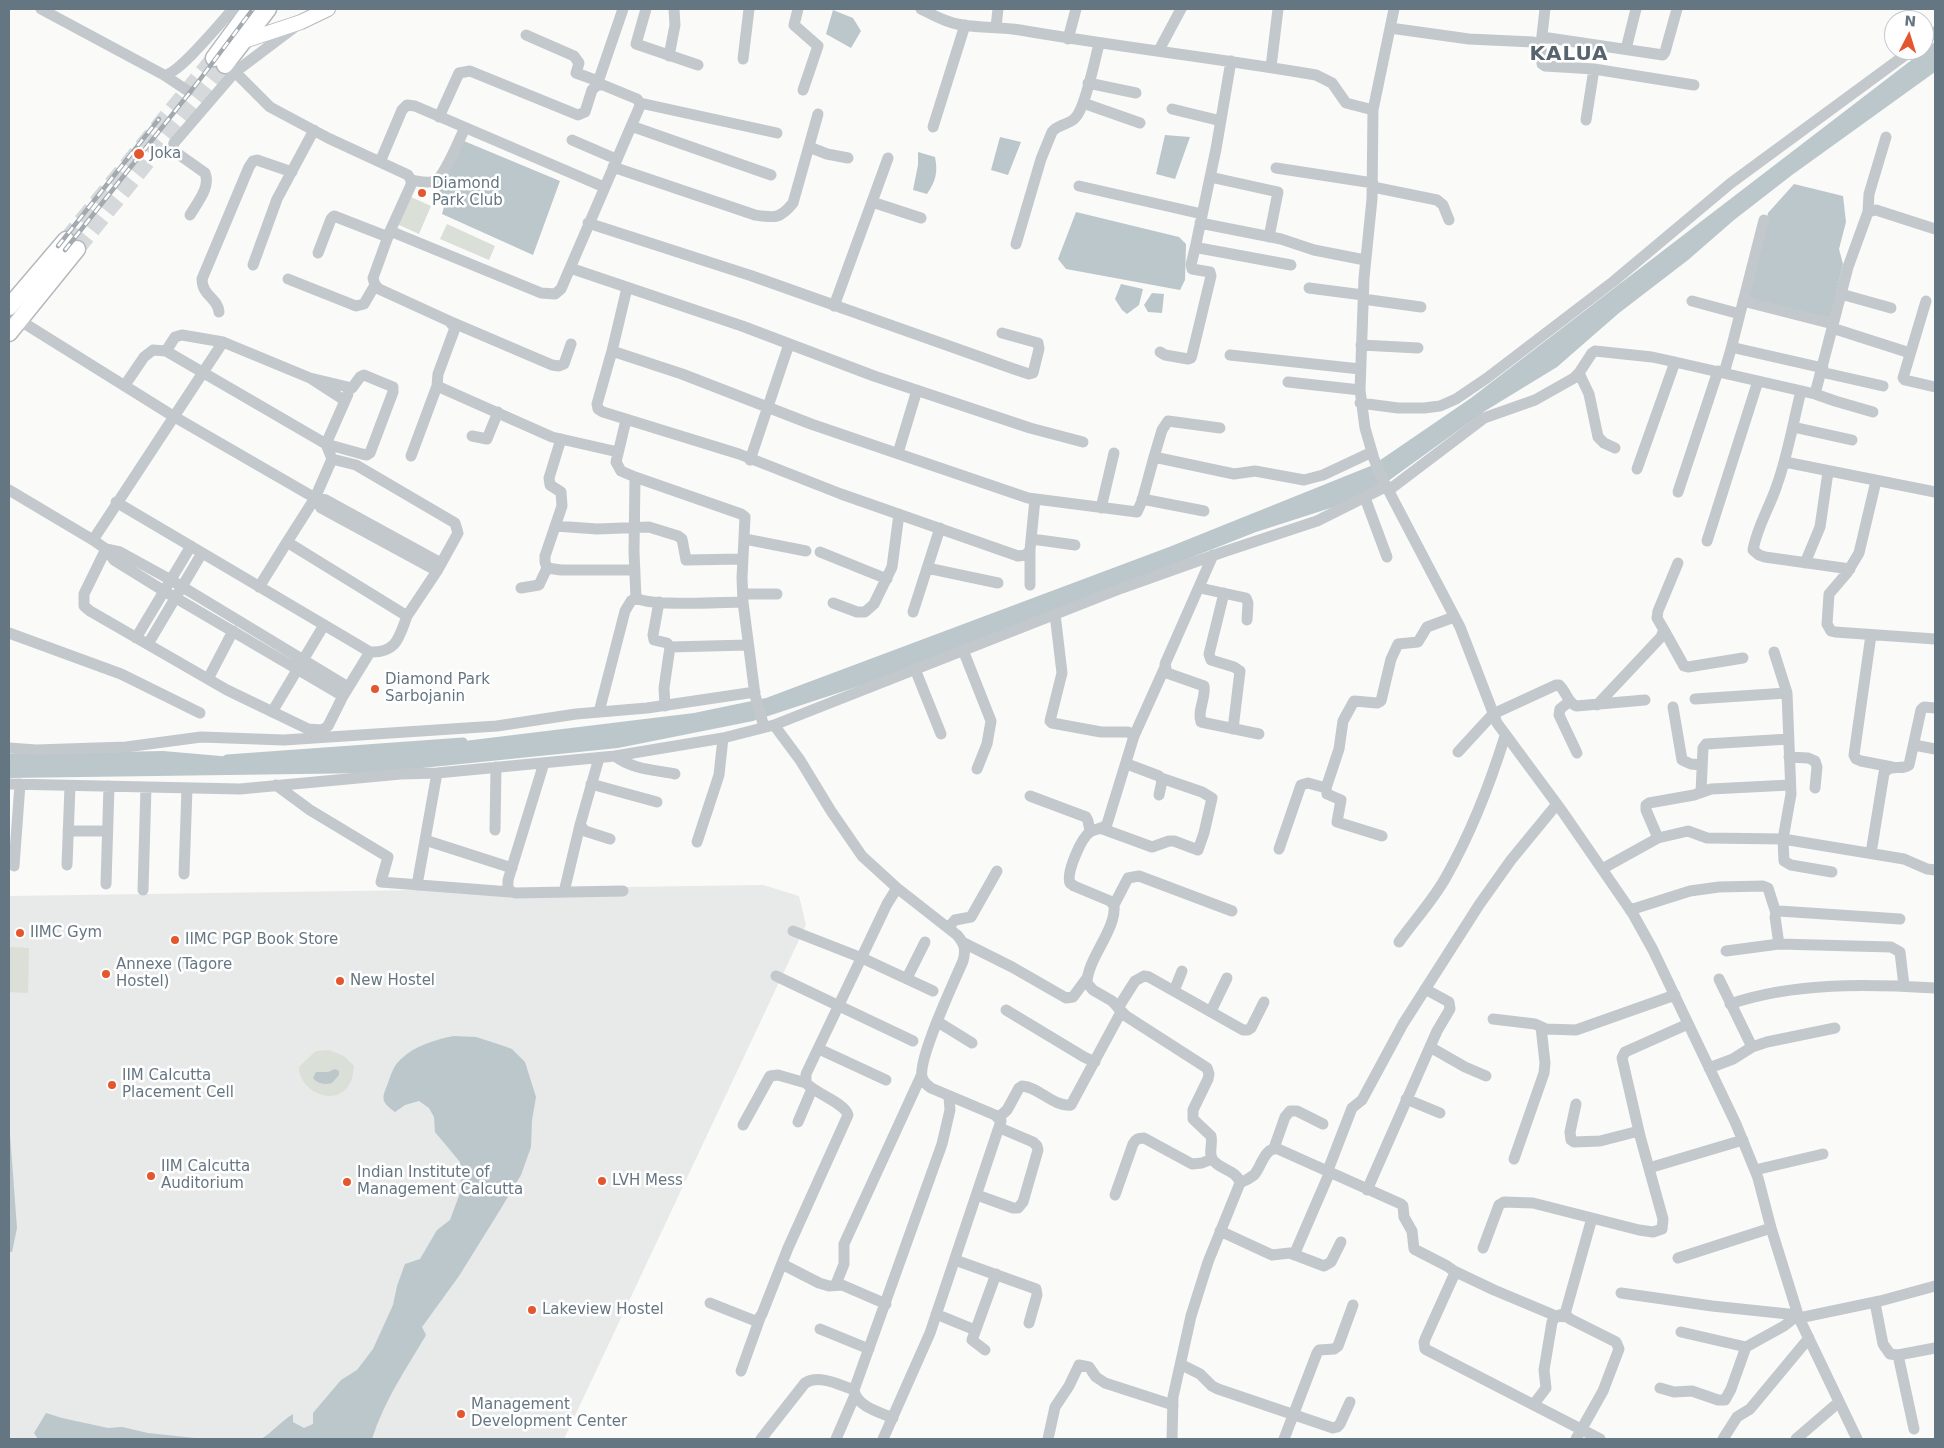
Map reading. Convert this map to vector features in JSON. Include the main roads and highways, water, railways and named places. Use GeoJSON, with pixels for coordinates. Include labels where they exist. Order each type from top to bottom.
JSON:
{"type":"FeatureCollection","features":[{"type":"Feature","properties":{"kind":"highway"},"geometry":{"type":"LineString","coordinates":[[224,62],[237,39],[250,9]]}},
{"type":"Feature","properties":{"kind":"highway"},"geometry":{"type":"LineString","coordinates":[[237,39],[268,9]]}},
{"type":"Feature","properties":{"kind":"highway"},"geometry":{"type":"LineString","coordinates":[[9,333],[14,314],[71,245]]}},
{"type":"Feature","properties":{"kind":"main road"},"geometry":{"type":"LineString","coordinates":[[237,39],[301,22],[328,9]]}},
{"type":"Feature","properties":{"kind":"waterway"},"geometry":{"type":"LineString","coordinates":[[227,759],[463,742]]}},
{"type":"Feature","properties":{"kind":"tunnel"},"geometry":{"type":"LineString","coordinates":[[66,240],[214,58]]}},
{"type":"Feature","properties":{"kind":"tunnel"},"geometry":{"type":"LineString","coordinates":[[77,249],[225,65]]}},
{"type":"Feature","properties":{"kind":"railway"},"geometry":{"type":"LineString","coordinates":[[65,250],[198,82],[253,9]]}},
{"type":"Feature","properties":{"kind":"railway"},"geometry":{"type":"LineString","coordinates":[[58,246],[159,119]]}},
{"type":"Feature","properties":{"kind":"place","name":"Joka"},"geometry":{"type":"Point","coordinates":[139,154]}},
{"type":"Feature","properties":{"kind":"place","name":"Diamond Park Club"},"geometry":{"type":"Point","coordinates":[422,193]}},
{"type":"Feature","properties":{"kind":"place","name":"Diamond Park Sarbojanin"},"geometry":{"type":"Point","coordinates":[375,689]}},
{"type":"Feature","properties":{"kind":"place","name":"IIMC Gym"},"geometry":{"type":"Point","coordinates":[20,933]}},
{"type":"Feature","properties":{"kind":"place","name":"IIMC PGP Book Store"},"geometry":{"type":"Point","coordinates":[175,940]}},
{"type":"Feature","properties":{"kind":"place","name":"Annexe (Tagore Hostel)"},"geometry":{"type":"Point","coordinates":[106,974]}},
{"type":"Feature","properties":{"kind":"place","name":"New Hostel"},"geometry":{"type":"Point","coordinates":[340,981]}},
{"type":"Feature","properties":{"kind":"place","name":"IIM Calcutta Placement Cell"},"geometry":{"type":"Point","coordinates":[112,1085]}},
{"type":"Feature","properties":{"kind":"place","name":"IIM Calcutta Auditorium"},"geometry":{"type":"Point","coordinates":[151,1176]}},
{"type":"Feature","properties":{"kind":"place","name":"LVH Mess"},"geometry":{"type":"Point","coordinates":[602,1181]}},
{"type":"Feature","properties":{"kind":"place","name":"Indian Institute of Management Calcutta"},"geometry":{"type":"Point","coordinates":[347,1182]}},
{"type":"Feature","properties":{"kind":"place","name":"Lakeview Hostel"},"geometry":{"type":"Point","coordinates":[532,1310]}},
{"type":"Feature","properties":{"kind":"place","name":"Management Development Center"},"geometry":{"type":"Point","coordinates":[461,1414]}},
{"type":"Feature","properties":{"kind":"district","name":"KALUA"},"geometry":{"type":"Point","coordinates":[1569,55]}}]}
